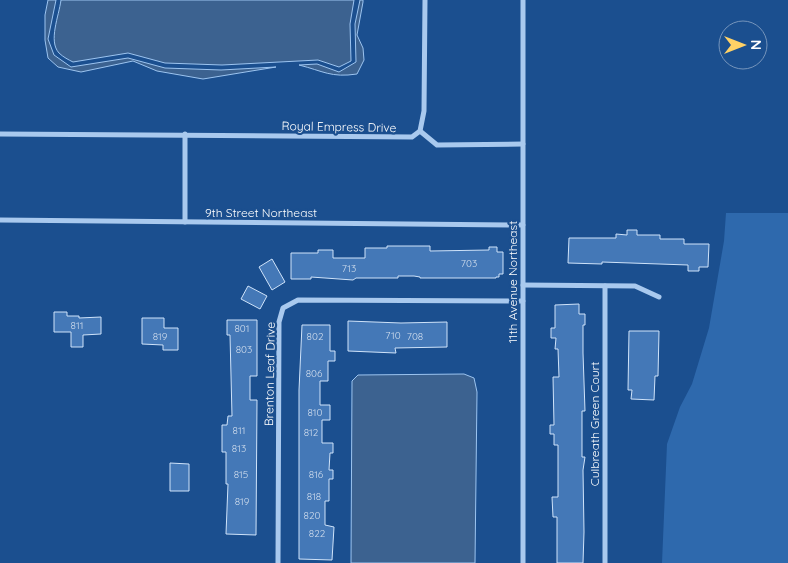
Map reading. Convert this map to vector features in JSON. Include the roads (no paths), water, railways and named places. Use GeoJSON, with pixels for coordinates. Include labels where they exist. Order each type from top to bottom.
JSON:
{"type":"FeatureCollection","features":[{"type":"Feature","properties":{"kind":"street"},"geometry":{"type":"LineString","coordinates":[[425,0],[424,111],[420,131],[437,145],[523,144]]}},
{"type":"Feature","properties":{"kind":"street","name":"11th Avenue Northeast"},"geometry":{"type":"LineString","coordinates":[[523,0],[523,563]]}},
{"type":"Feature","properties":{"kind":"street","name":"Royal Empress Drive"},"geometry":{"type":"LineString","coordinates":[[0,134],[412,137],[420,131]]}},
{"type":"Feature","properties":{"kind":"street"},"geometry":{"type":"LineString","coordinates":[[185,134],[185,222]]}},
{"type":"Feature","properties":{"kind":"street","name":"9th Street Northeast"},"geometry":{"type":"LineString","coordinates":[[0,220],[523,225]]}},
{"type":"Feature","properties":{"kind":"street"},"geometry":{"type":"LineString","coordinates":[[523,285],[635,286],[659,297]]}},
{"type":"Feature","properties":{"kind":"street","name":"Culbreath Green Court"},"geometry":{"type":"LineString","coordinates":[[605,286],[605,563]]}},
{"type":"Feature","properties":{"kind":"street","name":"Brenton Leaf Drive"},"geometry":{"type":"LineString","coordinates":[[278,563],[279,322],[283,308],[298,300],[523,301]]}}]}
